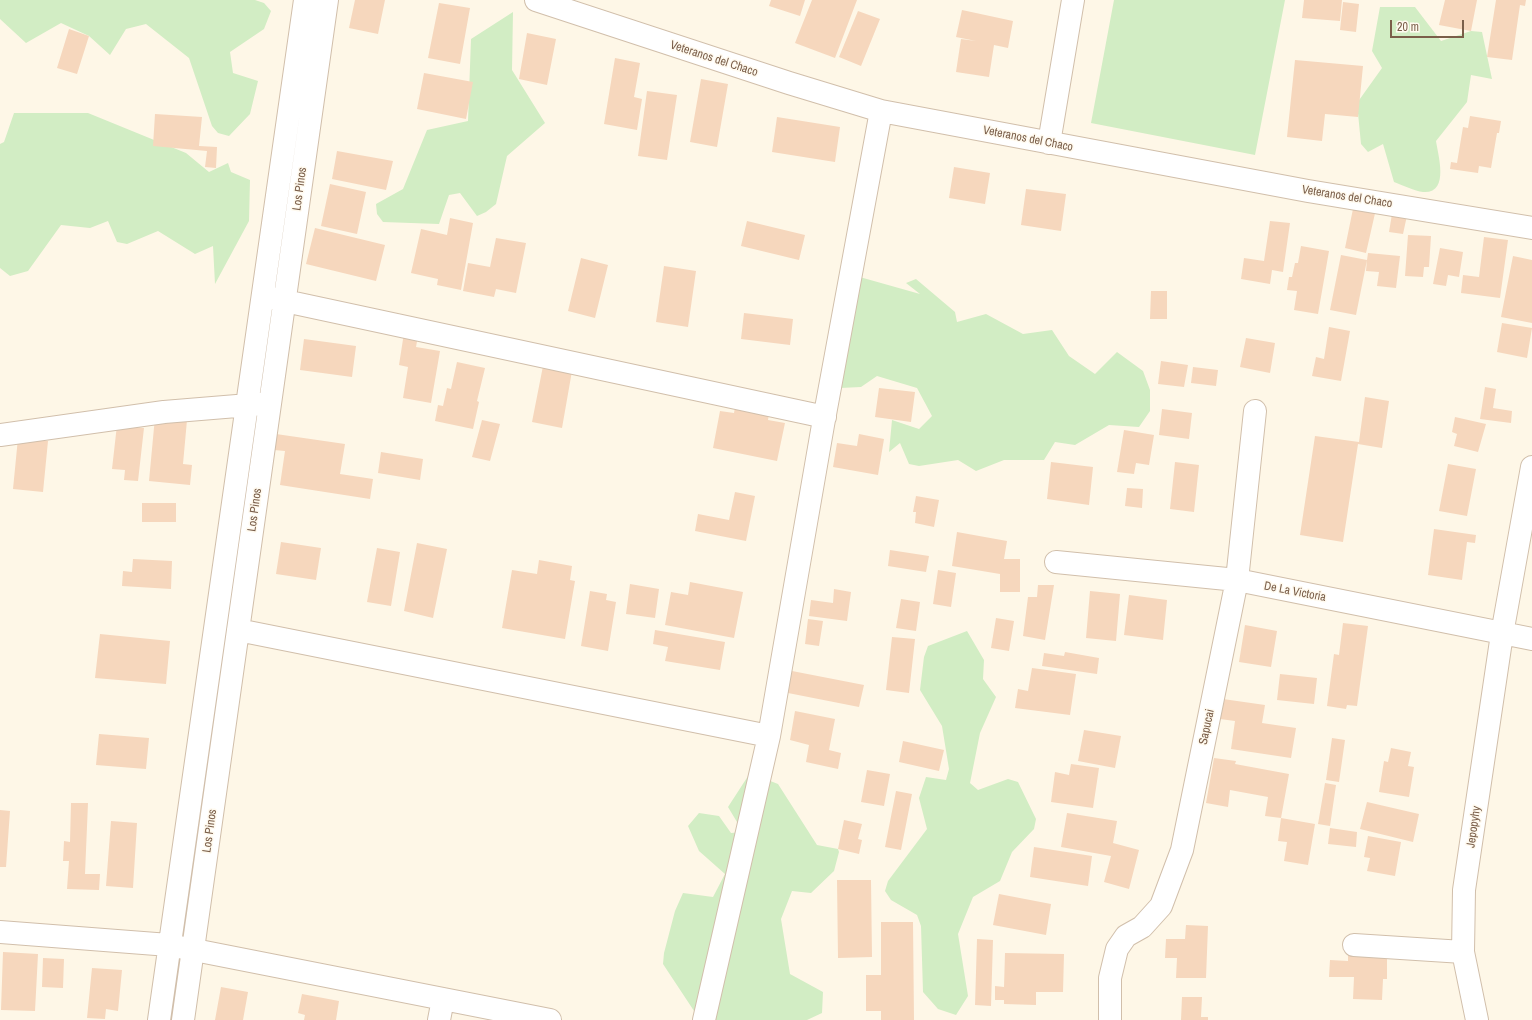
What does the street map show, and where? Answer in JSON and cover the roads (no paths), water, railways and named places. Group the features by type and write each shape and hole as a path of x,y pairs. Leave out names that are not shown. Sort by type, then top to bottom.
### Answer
{"street":[{"path":"158,1020 304,0"},
{"name":"Los Pinos","path":"183,1020 327,0"},
{"name":"Veteranos del Chaco","path":"536,0 789,84 881,111 1308,191 1532,228"},
{"path":"1049,143 1073,0"},
{"path":"704,1020 769,736 881,111"},
{"path":"262,296 825,417"},
{"path":"0,435 164,412 270,403"},
{"name":"Sapucai","path":"1110,1020 1110,978 1117,949 1126,936 1142,926 1161,906 1182,850 1237,580 1255,411"},
{"name":"Jepopyhy","path":"1477,1020 1463,952 1464,890 1502,634 1532,467"},
{"name":"De La Victoria","path":"1056,562 1237,580 1532,639"},
{"path":"238,630 769,736"},
{"path":"0,932 169,945 550,1020"},
{"path":"1354,945 1463,952"},
{"path":"439,1020 443,999"}]}
